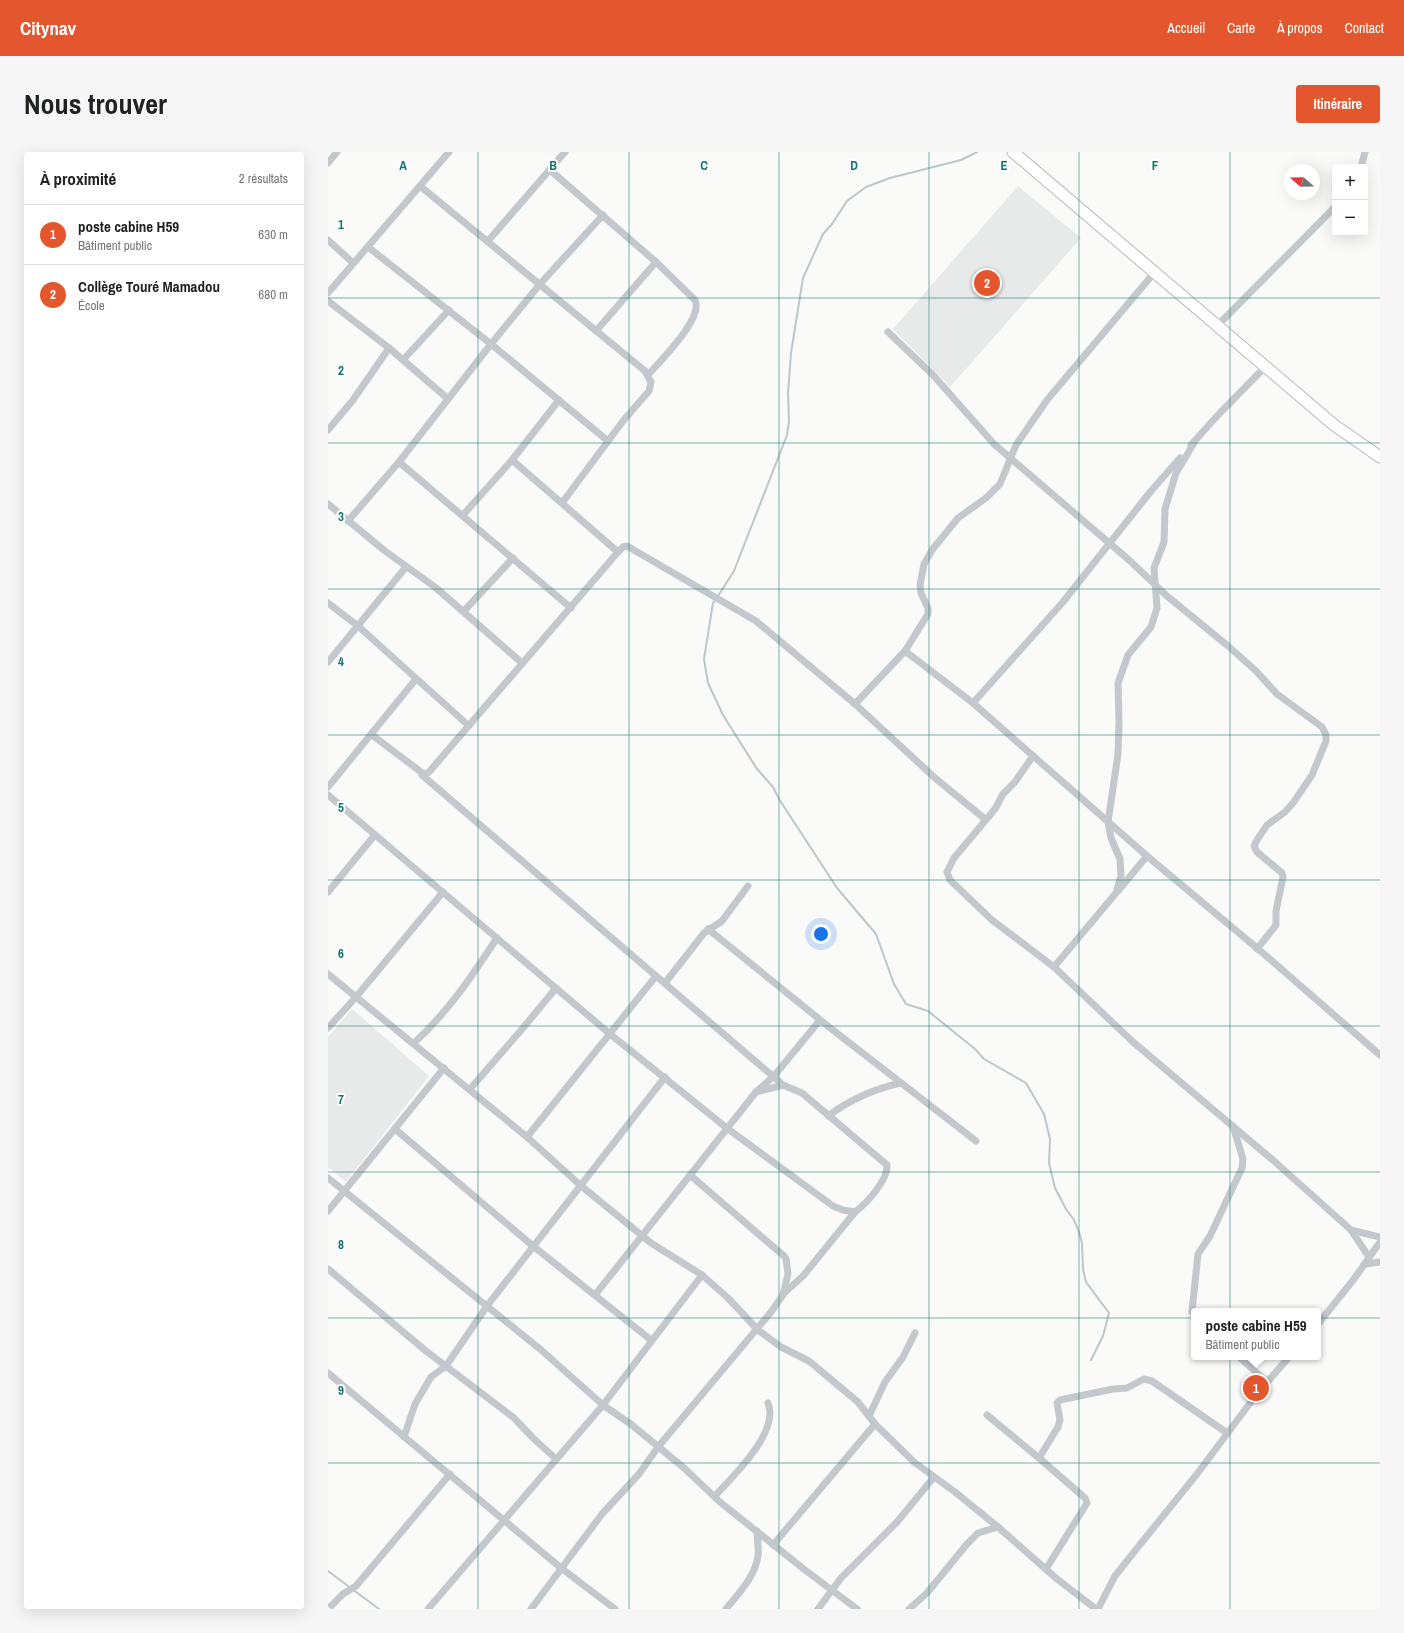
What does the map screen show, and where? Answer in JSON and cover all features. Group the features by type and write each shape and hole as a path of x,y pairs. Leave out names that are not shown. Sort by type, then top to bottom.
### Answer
{"highway":[{"path":"1013,152 1334,425 1380,457"}],"street":[{"path":"328,163 337,152"},
{"path":"328,293 449,152"},
{"path":"488,241 565,152"},
{"path":"1362,164 1365,152"},
{"path":"550,170 656,262 692,296 697,305 697,309 688,326 648,375"},
{"path":"420,186 648,375 651,382 649,391 608,441 562,503"},
{"path":"1217,326 1332,210"},
{"path":"348,521 399,462 447,398 540,284 603,215"},
{"path":"328,240 353,263"},
{"path":"368,247 449,310 608,441"},
{"path":"596,331 656,262"},
{"path":"855,704 905,651 928,614 928,608 921,593 920,585 924,564 932,550 958,518 986,498 1000,484 1016,445 1047,400 1154,273"},
{"path":"328,301 389,348 447,398"},
{"path":"403,360 449,310"},
{"path":"888,332 933,375 976,424 1010,457 1110,543 1155,585 1255,670 1277,694 1302,714 1318,723 1326,736 1323,750 1305,787 1285,812 1267,825 1255,844 1254,848 1257,852 1282,873 1284,877 1276,911 1276,926 1258,949"},
{"path":"328,430 353,400 389,348"},
{"path":"973,703 1063,602 1151,491 1218,415 1265,367"},
{"path":"464,515 512,460 560,400"},
{"path":"1116,893 1120,876 1120,859 1111,838 1108,822 1118,754 1119,722 1117,690 1119,678 1128,655 1151,627 1157,608 1154,568 1164,542 1166,504 1176,473 1194,443"},
{"path":"512,460 618,552"},
{"path":"399,462 464,515 571,608"},
{"path":"328,504 406,567 464,611 522,664"},
{"path":"422,775 433,769 618,552 625,546 633,548 756,621 855,704 935,778 985,819"},
{"path":"464,611 514,558"},
{"path":"328,662 406,567"},
{"path":"328,603 358,626 469,726"},
{"path":"905,651 973,703 1147,856 1258,949 1380,1055"},
{"path":"328,787 372,735 416,678"},
{"path":"372,735 421,772 422,775 774,1076 783,1086 802,1093 887,1164 887,1172 866,1202 855,1212 803,1276 783,1295 758,1330 658,1447 639,1474 602,1514 531,1609"},
{"path":"1033,756 1015,782 1003,794 995,809 985,819 950,865 947,876 992,920 1054,967 1133,1042 1233,1126 1351,1230 1369,1257"},
{"path":"328,795 374,836 498,938 610,1034 728,1129 833,1206 843,1210 855,1212"},
{"path":"328,892 374,836"},
{"path":"1054,967 1147,856"},
{"path":"665,983 708,928 717,925 722,921 748,886"},
{"path":"328,1028 356,997 443,892"},
{"path":"708,928 820,1020 976,1141"},
{"path":"414,1043 442,1016 455,1000 498,938"},
{"path":"328,974 528,1137 580,1185 643,1236 661,1250 702,1275 728,1298 758,1330 781,1347 809,1361 858,1402 875,1424 903,1453 998,1527 1046,1569 1097,1609 1115,1576 1197,1474 1226,1433 1286,1360"},
{"path":"528,1137 656,976"},
{"path":"470,1089 556,988"},
{"path":"595,1296 756,1092 774,1076 820,1020"},
{"path":"328,1211 444,1068"},
{"path":"404,1437 415,1404 431,1377 446,1366 487,1306 580,1185 607,1154 665,1077"},
{"path":"828,1116 850,1100 878,1088 901,1083"},
{"path":"756,1092 783,1086"},
{"path":"1192,1308 1198,1254 1210,1236 1242,1168 1243,1159 1233,1126"},
{"path":"395,1129 533,1246 651,1340"},
{"path":"690,1175 784,1256 786,1259 788,1274 783,1295"},
{"path":"328,1178 540,1349 603,1405 658,1447 774,1545 857,1609"},
{"path":"1351,1230 1380,1237"},
{"path":"1321,1320 1365,1264 1380,1242"},
{"path":"1365,1264 1380,1262"},
{"path":"328,1269 398,1328 514,1418 556,1460"},
{"path":"428,1609 603,1405 702,1275"},
{"path":"869,1416 886,1382 903,1357 915,1333"},
{"path":"1242,1360 1267,1382"},
{"path":"328,1373 561,1568 615,1609"},
{"path":"1039,1458 1058,1427 1060,1420 1057,1403 1060,1400 1113,1389 1127,1388 1144,1379 1152,1381 1226,1433"},
{"path":"715,1496 750,1456 764,1436 771,1414 768,1403"},
{"path":"987,1415 1085,1498 1087,1502 1046,1569"},
{"path":"774,1545 875,1424"},
{"path":"328,1609 343,1594 356,1586 450,1474"},
{"path":"818,1609 840,1578 897,1522 934,1477"},
{"path":"909,1609 928,1593 967,1544 978,1533 998,1527"},
{"path":"726,1609 744,1587 753,1572 758,1555 757,1531"}],"shaded area":[{"path":"1018,186 1081,238 950,387 893,329"},
{"path":"352,1009 429,1076 346,1182 328,1167 328,1037"}],"waterway":[{"path":"718,596 734,571 787,435 789,421 788,394 791,353 803,278 823,234 832,224 847,201 866,187 890,178 961,160 977,152"},
{"path":"715,600 713,603 704,659 708,683 723,715 757,769 773,787 779,799 837,888 876,934 894,984 906,1004 928,1011 975,1049 984,1059 1026,1083 1044,1114 1050,1139 1049,1163 1055,1188 1066,1209 1074,1220 1079,1232 1082,1243 1083,1269 1086,1282 1109,1313 1103,1336 1091,1360"},
{"path":"328,1571 379,1609"}],"place":[{"name":"Collège Touré Mamadou","path":"987,283"},
{"name":"poste cabine H59","path":"1256,1388"}]}
